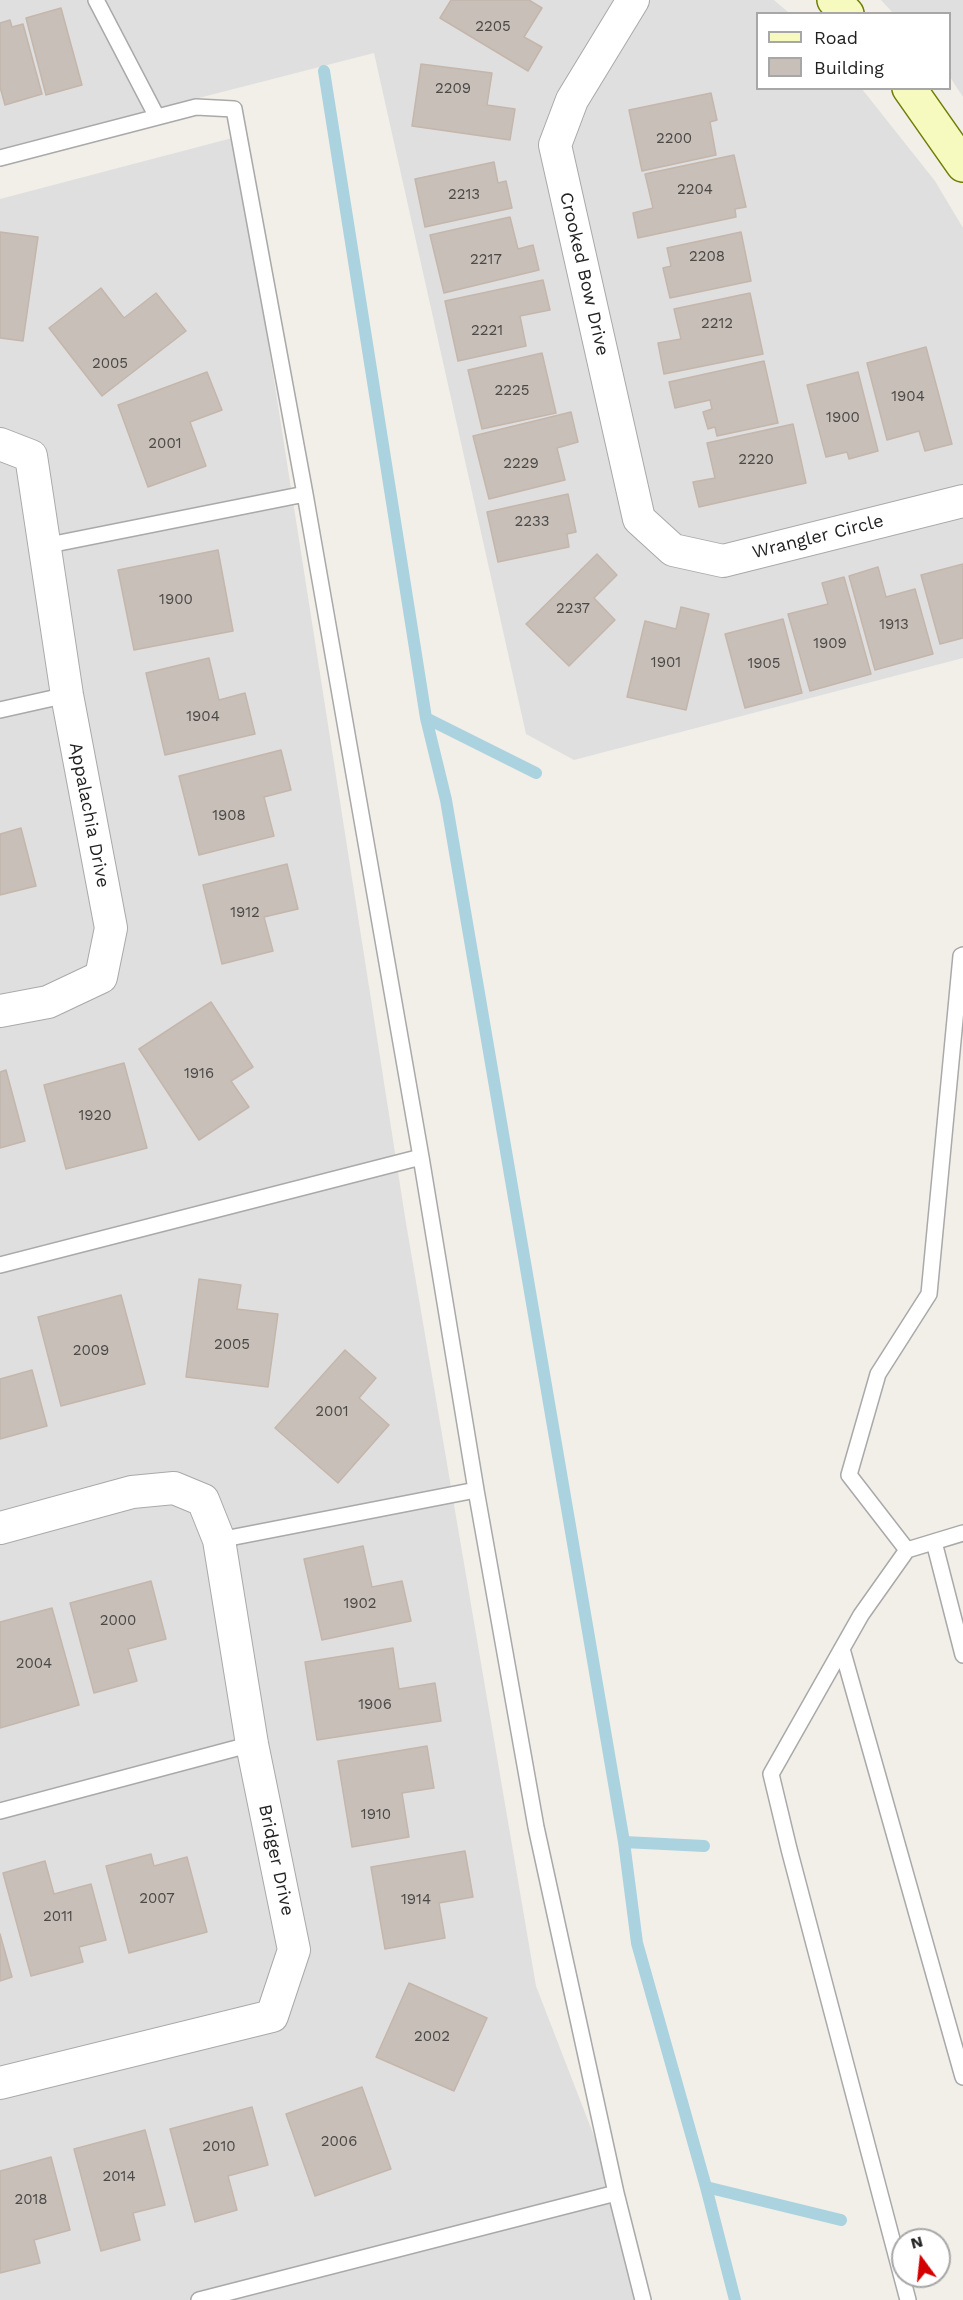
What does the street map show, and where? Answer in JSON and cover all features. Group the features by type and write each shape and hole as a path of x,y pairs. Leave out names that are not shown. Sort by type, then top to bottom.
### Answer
{"street":[{"name":"Crooked Bow Drive","path":"633,0 572,100 555,145 639,519 673,550"},
{"path":"834,0 845,12"},
{"path":"910,90 963,165"},
{"name":"Appalachia Drive","path":"0,444 31,456 67,695 111,928 101,977 48,1002 0,1011"},
{"name":"Wrangler Circle","path":"673,550 723,561 963,501"},
{"name":"Bridger Drive","path":"0,1528 132,1492 174,1488 203,1500 219,1540 252,1744 294,1950 272,2016 0,2083"}],"lane":[{"path":"96,0 157,117"},
{"path":"0,158 196,107 234,109 305,494 536,1827 616,2193 643,2300"},
{"path":"44,546 305,494"},
{"path":"0,710 67,695"},
{"path":"907,1550 849,1475 878,1374 929,1294 961,956 963,956"},
{"path":"0,1265 421,1157"},
{"path":"219,1540 476,1490"},
{"path":"908,2300 771,1774 861,1615 907,1550 963,1533"},
{"path":"934,1542 963,1655"},
{"path":"842,1649 963,2077"},
{"path":"0,1811 252,1744"},
{"path":"199,2300 616,2193"}],"shaded area":[{"path":"0,0 774,0 788,12 756,12 756,90 863,90 935,181 963,228 963,658 574,760 526,734 374,53 0,149"},
{"path":"881,0 963,0 963,97 951,79 951,12 892,12"},
{"path":"236,137 406,1223 536,1986 616,2193 642,2300 0,2300 0,199"}],"building":[{"path":"451,0 529,0 542,8 524,37 542,47 528,71 440,18"},
{"path":"61,8 82,85 46,95 26,18"},
{"path":"10,20 12,27 23,24 42,94 5,105 0,87 0,23"},
{"path":"421,64 492,73 487,105 515,109 510,140 412,126"},
{"path":"711,93 717,120 710,122 716,155 642,171 629,110"},
{"path":"734,155 746,207 735,209 736,217 638,238 633,213 653,208 645,174"},
{"path":"494,162 498,183 506,181 512,208 425,227 415,179"},
{"path":"510,217 518,249 533,245 539,270 444,293 430,235"},
{"path":"0,232 38,237 23,341 0,338"},
{"path":"741,232 751,281 670,298 663,268 671,266 667,248"},
{"path":"543,280 550,310 520,316 526,346 458,361 445,301"},
{"path":"101,288 124,318 156,293 186,331 102,396 49,328"},
{"path":"750,293 763,354 664,374 658,343 681,339 674,309"},
{"path":"926,347 952,444 925,451 919,431 887,440 867,363"},
{"path":"542,353 556,413 482,429 468,370"},
{"path":"764,361 778,423 717,436 715,427 708,429 703,412 712,409 710,400 675,408 669,382"},
{"path":"207,372 222,410 190,422 206,466 148,487 118,405"},
{"path":"858,372 878,451 849,459 847,452 826,457 807,385"},
{"path":"571,412 578,442 557,448 565,480 489,499 473,436"},
{"path":"793,424 806,483 699,507 693,482 715,478 707,443"},
{"path":"568,494 576,532 567,534 569,547 498,562 487,512"},
{"path":"218,550 233,631 134,650 118,570"},
{"path":"597,554 617,575 594,598 615,620 569,666 526,624"},
{"path":"963,564 963,638 940,644 921,575"},
{"path":"878,567 886,597 915,589 933,654 875,670 849,576"},
{"path":"844,577 871,674 810,691 788,614 828,604 822,583"},
{"path":"681,607 709,614 686,710 627,697 645,621 676,629"},
{"path":"783,619 802,693 745,708 725,634"},
{"path":"209,658 219,700 245,693 255,734 165,755 146,673"},
{"path":"281,750 291,790 264,797 274,836 199,855 179,776"},
{"path":"21,828 36,886 0,895 0,834"},
{"path":"287,864 298,909 264,917 273,951 222,964 203,885"},
{"path":"211,1002 253,1067 231,1081 249,1107 199,1140 139,1049"},
{"path":"124,1063 147,1148 66,1169 44,1085"},
{"path":"6,1070 25,1141 0,1148 0,1072"},
{"path":"199,1279 241,1285 237,1309 278,1314 268,1387 186,1377"},
{"path":"121,1295 145,1384 61,1406 38,1317"},
{"path":"345,1350 376,1378 359,1398 389,1425 338,1483 275,1428"},
{"path":"32,1370 47,1426 0,1439 0,1379"},
{"path":"363,1546 372,1587 402,1581 411,1621 322,1640 304,1559"},
{"path":"151,1581 166,1639 128,1649 137,1681 94,1693 70,1603"},
{"path":"52,1608 79,1705 0,1728 0,1622"},
{"path":"393,1648 399,1689 435,1683 441,1721 317,1740 305,1662"},
{"path":"427,1746 434,1788 402,1793 409,1837 352,1847 338,1761"},
{"path":"465,1851 473,1897 439,1903 445,1938 385,1949 371,1867"},
{"path":"151,1854 154,1866 187,1857 207,1932 129,1953 106,1866"},
{"path":"45,1861 54,1894 91,1884 106,1940 79,1947 83,1962 31,1976 3,1873"},
{"path":"0,1934 12,1977 0,1981"},
{"path":"409,1983 487,2018 454,2091 376,2057"},
{"path":"362,2087 391,2169 315,2196 286,2114"},
{"path":"252,2107 268,2165 228,2176 237,2210 195,2222 170,2129"},
{"path":"145,2130 165,2205 133,2213 140,2240 101,2251 74,2149"},
{"path":"51,2157 70,2230 34,2240 40,2263 0,2273 0,2171"}],"waterway":[{"path":"324,71 426,718 446,800 624,1842 637,1943 706,2187 735,2300"},
{"path":"426,718 536,773"},
{"path":"624,1842 704,1846"},
{"path":"706,2187 841,2220"}]}
